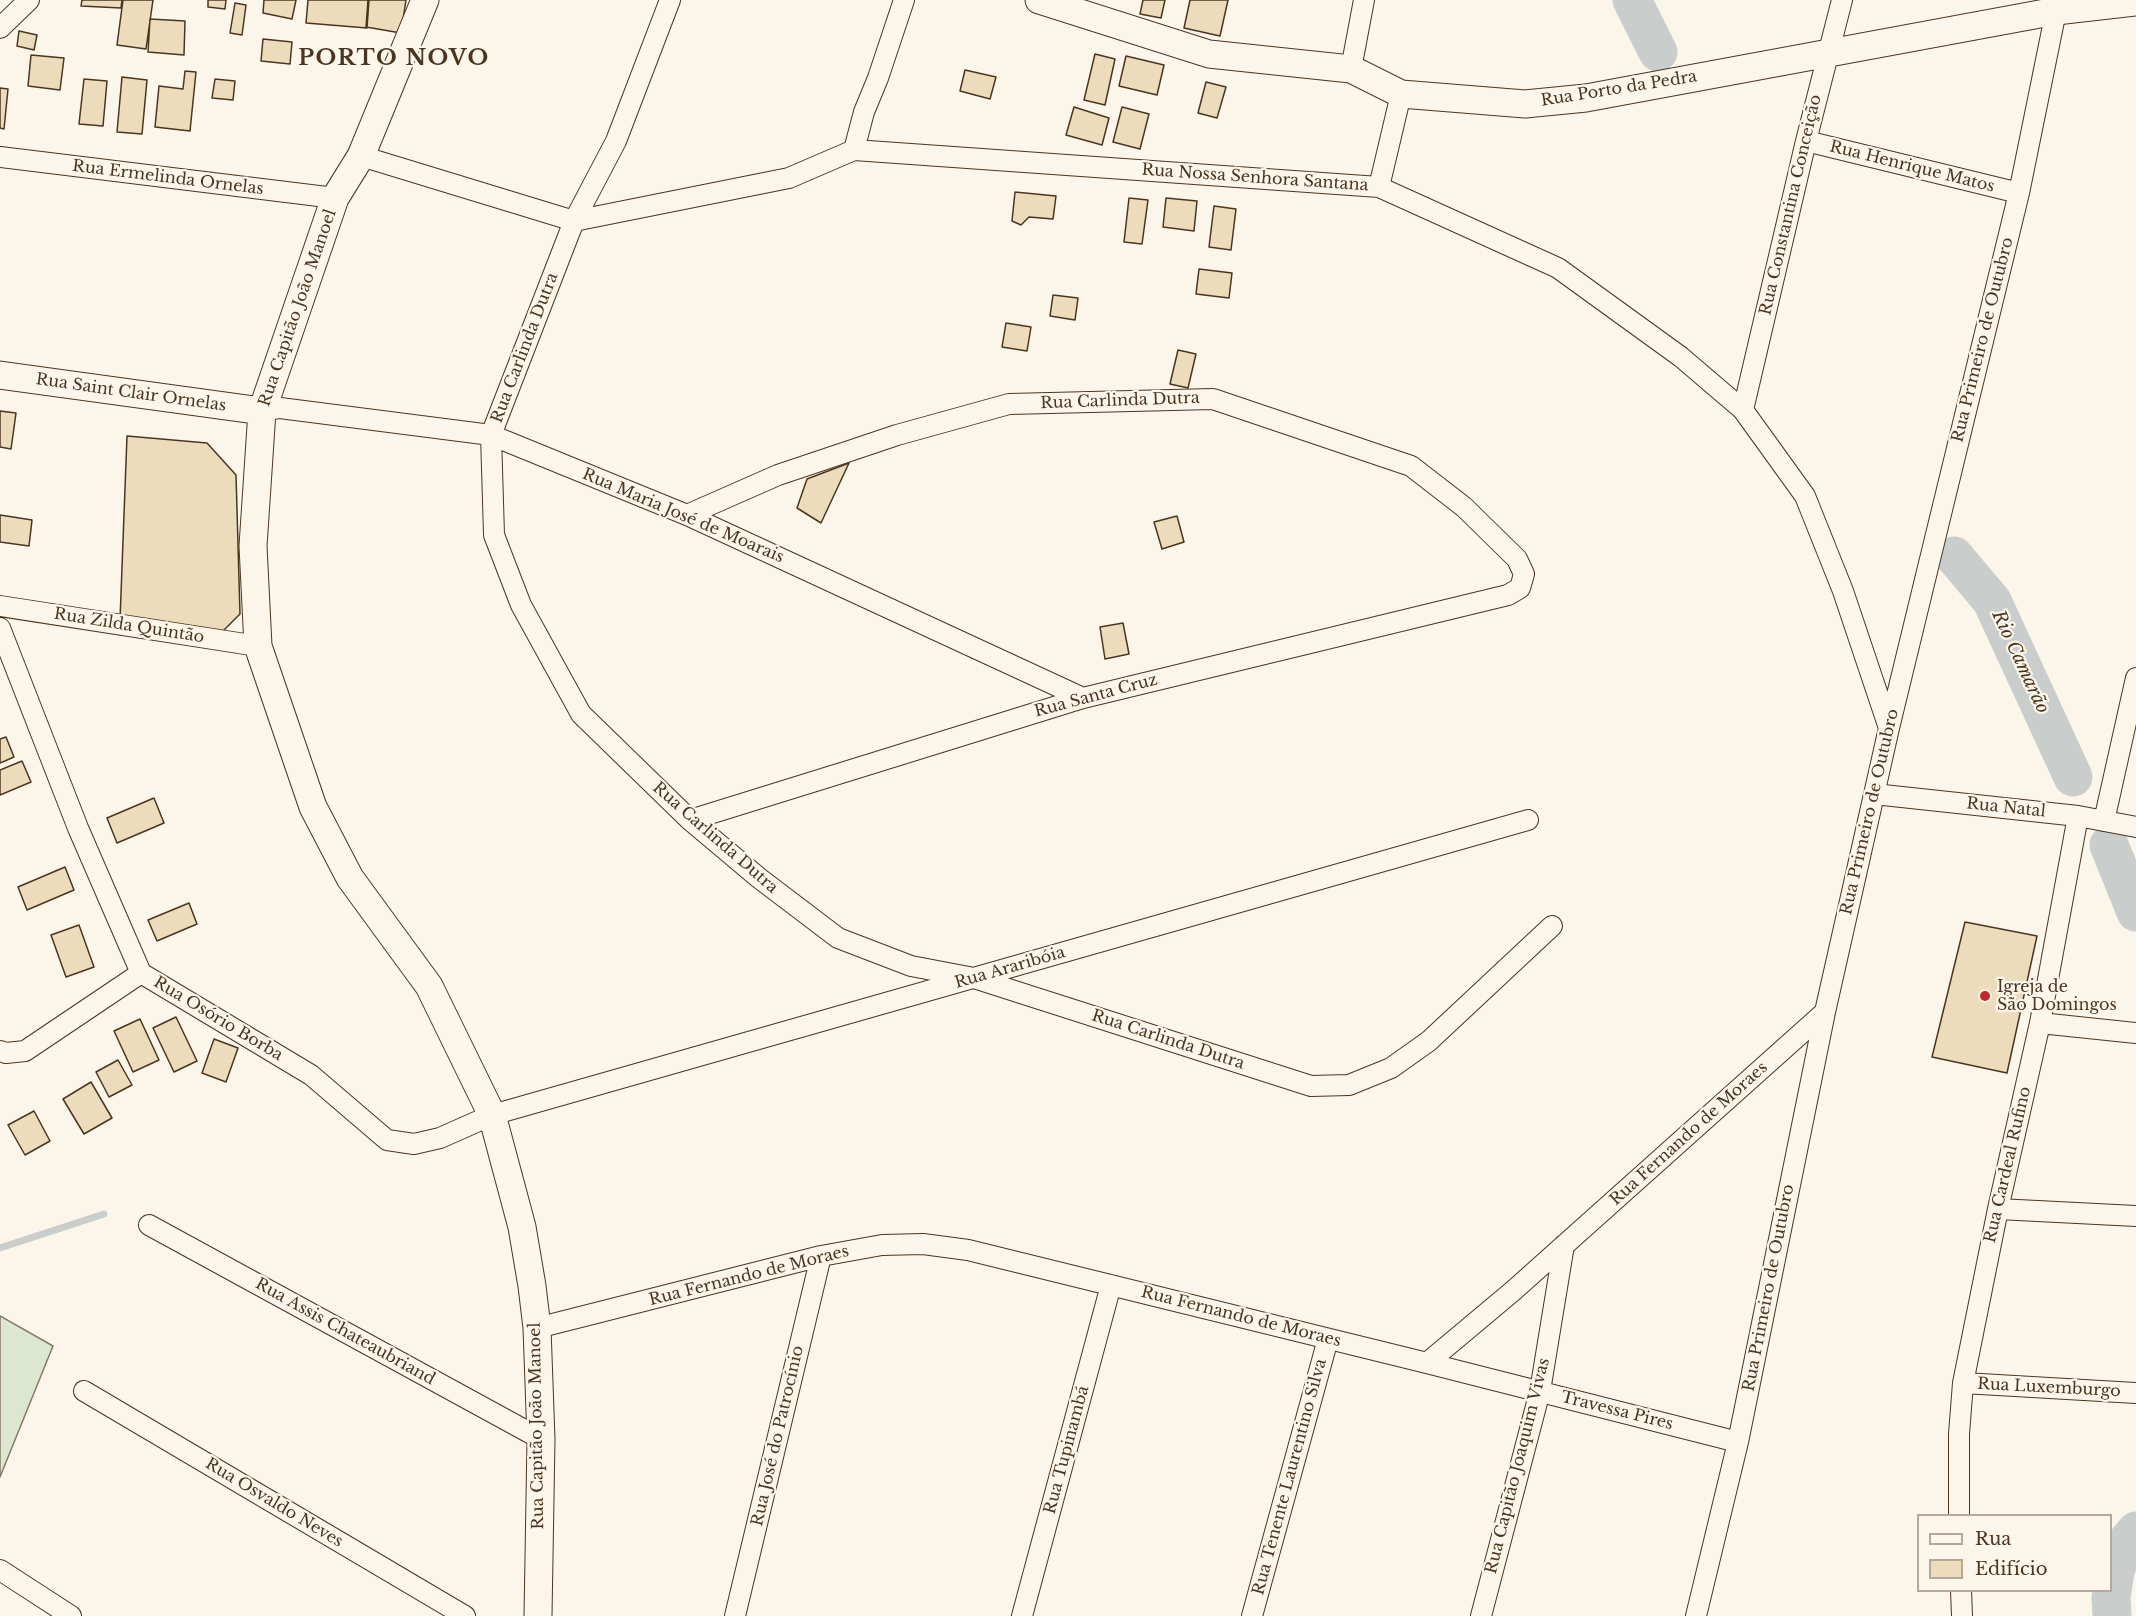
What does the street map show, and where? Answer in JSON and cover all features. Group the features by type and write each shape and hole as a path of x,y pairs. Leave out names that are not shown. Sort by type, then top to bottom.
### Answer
{"main road":[{"name":"Rua Capitão João Manoel","path":"425,0 361,156 335,198 262,411 253,546 258,646 313,807 350,878 429,986 492,1115 522,1227 537,1328 541,1439 538,1616"},
{"name":"Rua Porto da Pedra","path":"1039,0 1209,54 1351,69 1401,94 1525,104 1586,98 2056,11 2136,2"},
{"name":"Rua Saint Clair Ornelas","path":"0,375 262,411"}],"street":[{"path":"0,28 29,0"},
{"name":"Rua Carlinda Dutra","path":"670,0 616,141 574,221 491,435 494,535 521,605 581,714 690,820 759,878 838,938 911,966 974,978 1311,1086 1349,1085 1391,1068 1429,1041 1552,926"},
{"path":"854,150 864,111 878,78 904,0"},
{"path":"1351,69 1364,0"},
{"name":"Rua Constantina Conceição","path":"1743,410 1806,141 1842,0"},
{"name":"Rua Primeiro de Outubro","path":"1696,1616 1738,1442 1825,1012 1889,728 2019,193 2056,11"},
{"path":"1379,187 1401,94"},
{"name":"Rua Henrique Matos","path":"1806,141 2019,193"},
{"name":"Rua Nossa Senhora Santana","path":"574,221 789,178 854,150 1379,187 1558,268 1681,357 1743,410 1805,496 1843,591 1889,728"},
{"path":"361,156 574,221"},
{"name":"Rua Ermelinda Ornelas","path":"0,157 335,198"},
{"name":"Rua Carlinda Dutra","path":"687,515 778,475 897,435 1010,404 1213,399 1411,466 1464,507 1517,559 1524,574 1520,588 1508,596"},
{"name":"Rua Maria José de Moarais","path":"262,411 280,408 491,435 687,515 1083,698"},
{"name":"Rua Santa Cruz","path":"690,820 1083,698 1508,596"},
{"name":"Rua Zilda Quintão","path":"0,606 258,646"},
{"name":"Rua Osório Borba","path":"0,628 78,828 141,973 310,1075 387,1140 414,1144 440,1138 492,1115"},
{"path":"2104,821 2136,678"},
{"name":"Rua Natal","path":"1874,794 2078,816 2136,827"},
{"name":"Rua Cardeal Rufino","path":"1959,1514 1962,1383 2040,1023 2078,816"},
{"name":"Rua Araribóia","path":"492,1115 1528,820"},
{"path":"0,1051 6,1053 25,1051 141,973"},
{"name":"Rua Fernando de Moraes","path":"537,1328 820,1256 882,1245 923,1244 969,1250 1427,1363 1564,1245 1825,1012"},
{"path":"2040,1023 2136,1033"},
{"path":"1998,1209 2136,1216"},
{"name":"Rua Assis Chateaubriand","path":"149,1225 541,1439"},
{"name":"Rua Capitão Joaquim Vivas","path":"1481,1616 1540,1391 1564,1245"},
{"name":"Rua José do Patrocínio","path":"735,1616 820,1256"},
{"name":"Rua Tupinambá","path":"1022,1616 1111,1285"},
{"name":"Rua Tenente Laurentino Silva","path":"1252,1616 1328,1339"},
{"name":"Travessa Pires","path":"1427,1363 1738,1442"},
{"name":"Rua Luxemburgo","path":"1962,1383 2136,1393"},
{"name":"Rua Osvaldo Neves","path":"84,1391 465,1616"},
{"path":"0,1570 71,1616"},
{"path":"1961,1592 1962,1616"}],"green space":[{"path":"0,1316 53,1346 0,1477"}],"building":[{"path":"82,0 122,0 121,8 81,6"},
{"path":"123,0 153,0 146,49 117,45"},
{"path":"208,0 226,0 225,9 208,7"},
{"path":"264,0 296,0 292,19 263,13"},
{"path":"308,0 369,0 367,28 306,23"},
{"path":"368,0 406,0 401,33 366,27"},
{"path":"1143,0 1165,0 1161,18 1140,14"},
{"path":"1190,0 1228,0 1220,36 1184,28"},
{"path":"235,3 246,5 242,35 230,33"},
{"path":"150,19 185,21 184,55 148,52"},
{"path":"19,31 37,35 34,50 17,46"},
{"path":"263,39 292,42 290,64 261,61"},
{"path":"1095,54 1115,59 1105,105 1084,100"},
{"path":"31,55 64,58 60,90 28,86"},
{"path":"1126,56 1164,65 1157,95 1119,86"},
{"path":"965,70 996,77 990,99 960,91"},
{"path":"185,71 196,72 190,131 155,127 159,86 183,89"},
{"path":"122,77 147,80 142,134 117,132"},
{"path":"84,79 107,81 103,126 79,124"},
{"path":"215,79 235,81 233,100 212,98"},
{"path":"1206,82 1226,87 1217,118 1198,113"},
{"path":"0,88 8,89 4,129 0,128"},
{"path":"1074,107 1109,118 1102,145 1066,135"},
{"path":"1122,107 1149,114 1140,149 1113,142"},
{"path":"1015,192 1056,196 1053,219 1029,217 1021,225 1012,221"},
{"path":"1129,198 1148,200 1142,244 1124,242"},
{"path":"1166,198 1197,201 1194,231 1163,227"},
{"path":"1214,206 1236,209 1231,250 1209,247"},
{"path":"1199,269 1232,273 1229,298 1196,294"},
{"path":"1053,295 1078,298 1075,320 1050,316"},
{"path":"1006,323 1031,327 1027,351 1002,347"},
{"path":"1178,350 1196,354 1188,388 1170,384"},
{"path":"0,411 16,413 11,449 0,447"},
{"path":"127,436 207,443 236,475 240,614 219,635 120,620"},
{"path":"849,463 821,523 797,508 807,479"},
{"path":"0,515 32,520 29,546 0,542"},
{"path":"1177,516 1184,542 1162,549 1154,522"},
{"path":"1123,623 1129,654 1105,659 1100,627"},
{"path":"6,737 14,757 0,763 0,739"},
{"path":"22,761 31,782 0,795 0,770"},
{"path":"154,798 164,823 117,843 107,818"},
{"path":"65,867 74,890 27,910 18,887"},
{"path":"189,903 197,924 157,941 148,920"},
{"name":"Igreja de São Domingos","path":"1965,922 2037,936 2007,1073 1932,1057"},
{"path":"79,925 94,967 66,977 51,935"},
{"path":"176,1017 197,1061 174,1072 153,1028"},
{"path":"140,1019 159,1060 133,1072 114,1031"},
{"path":"214,1039 238,1048 226,1082 202,1073"},
{"path":"118,1060 132,1085 109,1097 96,1072"},
{"path":"91,1082 112,1118 84,1134 63,1099"},
{"path":"34,1111 50,1141 25,1155 8,1125"}],"waterway":[{"name":"Rio Camarão","path":"1632,0 1658,52"},
{"name":"Rio Camarão","path":"1954,556 1992,601 2073,777"},
{"name":"Rio Camarão","path":"2109,845 2136,912"},
{"path":"0,1248 104,1214"},
{"name":"Rio Camarão","path":"2112,1591 2115,1571 2125,1544 2136,1531"},
{"name":"Rio Camarão","path":"2112,1592 2112,1616"}],"place":[{"name":"Igreja de São Domingos","path":"1985,996"}],"district":[{"name":"PORTO NOVO","path":"394,59"}]}
